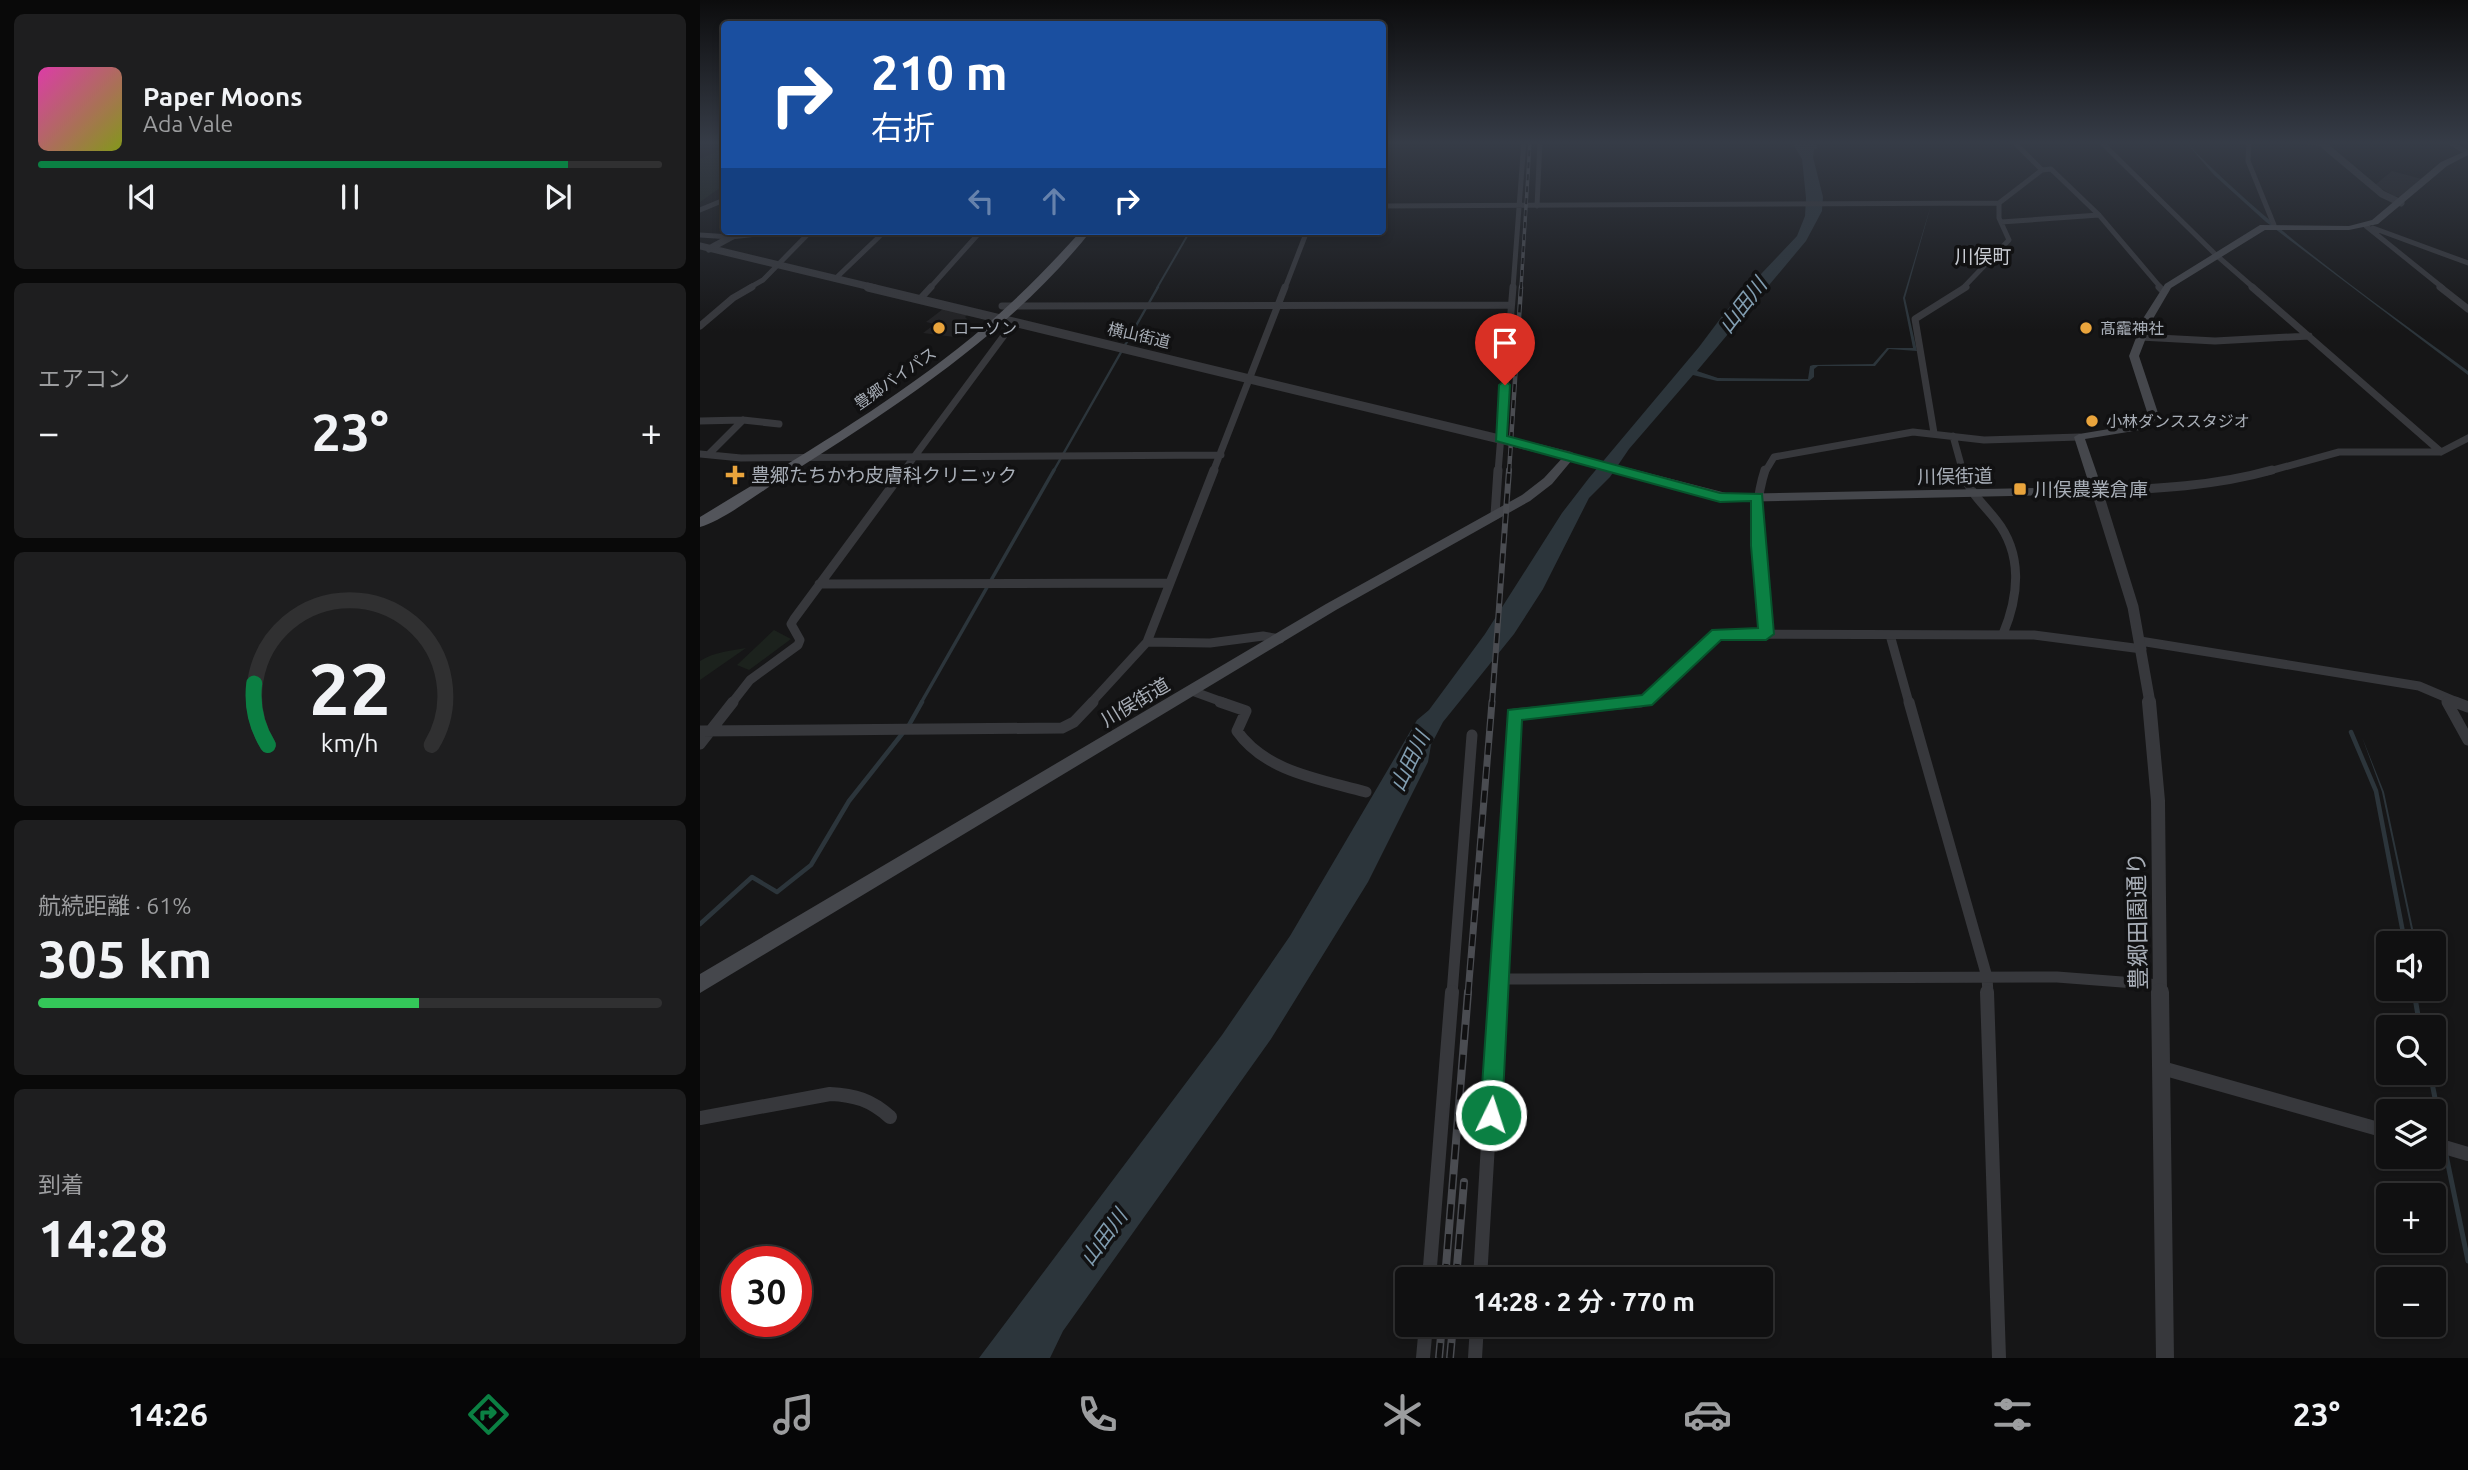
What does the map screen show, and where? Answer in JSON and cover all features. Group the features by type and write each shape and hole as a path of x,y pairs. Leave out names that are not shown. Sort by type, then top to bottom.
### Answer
{"main road":[{"path":"2367,226 2399,204"},
{"name":"川俣街道","path":"2080,437 2129,430 2150,422 2154,416 2134,356 2140,337 2163,291 2253,231 2274,225 2349,228 2367,226"},
{"name":"豊郷バイパス","path":"700,514 792,458 936,361 1000,312 1074,235"},
{"name":"豊郷バイパス","path":"700,523 806,457 923,378 1000,312 1082,235"},
{"path":"2080,437 2097,491"},
{"name":"川俣街道","path":"700,984 1280,639 1537,490 1570,456 1720,497 1972,496 2097,491"}],"street":[{"path":"1386,206 1702,204"},
{"path":"1934,433 1915,319 1968,285 2009,240 2001,222 1999,204"},
{"path":"2088,204 2163,291"},
{"path":"2165,204 2216,254 2441,452"},
{"path":"2265,204 2274,225"},
{"path":"1495,515 1518,206"},
{"path":"2001,222 2099,215"},
{"path":"2367,226 2468,263"},
{"path":"2367,226 2468,309"},
{"path":"700,235 749,235"},
{"path":"700,254 735,235"},
{"path":"700,326 733,298 763,280 807,235"},
{"path":"835,279 881,235"},
{"path":"920,299 977,235"},
{"path":"705,731 1062,727 1074,722 1147,642 1305,235"},
{"name":"横山街道","path":"700,246 920,299 1000,312 1014,322 1570,456"},
{"path":"1000,312 1276,306 1510,305"},
{"path":"700,744 705,731 750,680 798,645 800,640 791,624 1014,322"},
{"path":"2140,337 2215,341 2309,336"},
{"path":"710,453 743,420"},
{"path":"700,421 743,420 779,424"},
{"name":"川俣街道","path":"1757,497 1768,463 1774,457 1891,434 1934,433 2007,440 2080,437"},
{"path":"1953,436 1972,496 1995,518 2007,536 2017,561 2013,613 2003,635"},
{"path":"2097,491 2168,488 2248,478 2339,452 2441,452 2468,438"},
{"path":"700,454 741,458 1221,455"},
{"name":"豊郷田園通り","path":"2097,491 2112,534 2141,645 2152,717 2158,801 2165,1358"},
{"path":"1757,497 1758,546 1766,634"},
{"path":"819,584 1170,583"},
{"path":"1481,1267 1514,714 1646,701 1717,634 2034,635 2141,645 2418,687 2468,707"},
{"path":"1890,635 1987,977 1999,1358"},
{"path":"1147,642 1210,643 1264,636 1280,639"},
{"path":"1192,691 1246,711 1237,731 1243,743 1269,763 1366,792"},
{"path":"2445,697 2468,740"},
{"path":"1430,1267 1472,735"},
{"path":"1499,979 2057,977 2161,985"},
{"path":"2162,1068 2376,1128"},
{"path":"700,1118 793,1098 849,1094 870,1100 890,1117"},
{"path":"2446,1148 2468,1154"},
{"path":"1423,1358 1425,1337"},
{"path":"1475,1358 1476,1337"}],"shaded area":[{"path":"943,309 968,314 965,317 969,321 954,337 923,333 935,324 926,322"},
{"path":"774,630 791,639 749,670 737,665"},
{"path":"746,648 700,680 700,661 716,654"}],"water":[{"name":"山田川","path":"1806,204 1822,204 1822,211 1806,241 1697,371 1718,378 1808,379 1810,366 1813,365 1873,364 1887,348 1913,348 1903,298 1931,205 1905,298 1917,351 1889,349 1875,366 1818,366 1814,369 1814,377 1809,381 1717,381 1693,375 1629,449 1610,477 1589,498 1543,589 1514,634 1443,722 1431,745 1428,762 1368,882 1271,1039 1063,1331 1050,1358 979,1358 1222,1035 1290,936 1417,720 1429,710 1485,634 1562,513 1726,311 1797,236 1805,216"},
{"path":"2246,204 2250,204 2357,290 2468,371 2468,375 2266,222"},
{"path":"2362,737 2384,792 2413,931 2411,931 2382,792"}],"waterway":[{"path":"1157,288 1188,235"},
{"path":"1053,472 1158,287"},
{"path":"921,703 1054,470"},
{"path":"909,725 922,702"},
{"path":"2351,732 2376,791 2403,931"},
{"path":"700,924 752,877 777,892 811,865 849,801 902,734"},
{"path":"2416,1001 2418,1015"},
{"path":"2432,1085 2435,1099"},
{"path":"2446,1155 2468,1261"}],"railway":[{"path":"1521,288 1526,204"},
{"path":"1509,472 1521,287"},
{"path":"1492,703 1509,470"},
{"path":"1468,994 1492,702"},
{"path":"1446,1267 1468,992"},
{"path":"1457,1267 1464,1182"},
{"path":"1439,1358 1441,1337"},
{"path":"1450,1358 1452,1337"}],"place":[{"name":"ローソン","path":"939,328"},
{"name":"髙靇神社","path":"2086,328"},
{"name":"小林ダンススタジオ","path":"2092,421"},
{"name":"豊郷たちかわ皮膚科クリニック","path":"735,475"},
{"name":"川俣農業倉庫","path":"2020,489"}],"district":[{"name":"川俣町","path":"1983,256"}],"route":[{"path":"1491,1115 1514,714 1646,701 1717,634 1766,634 1758,546 1757,497 1730,498 1709,495 1637,473 1501,438 1505,385"}]}
